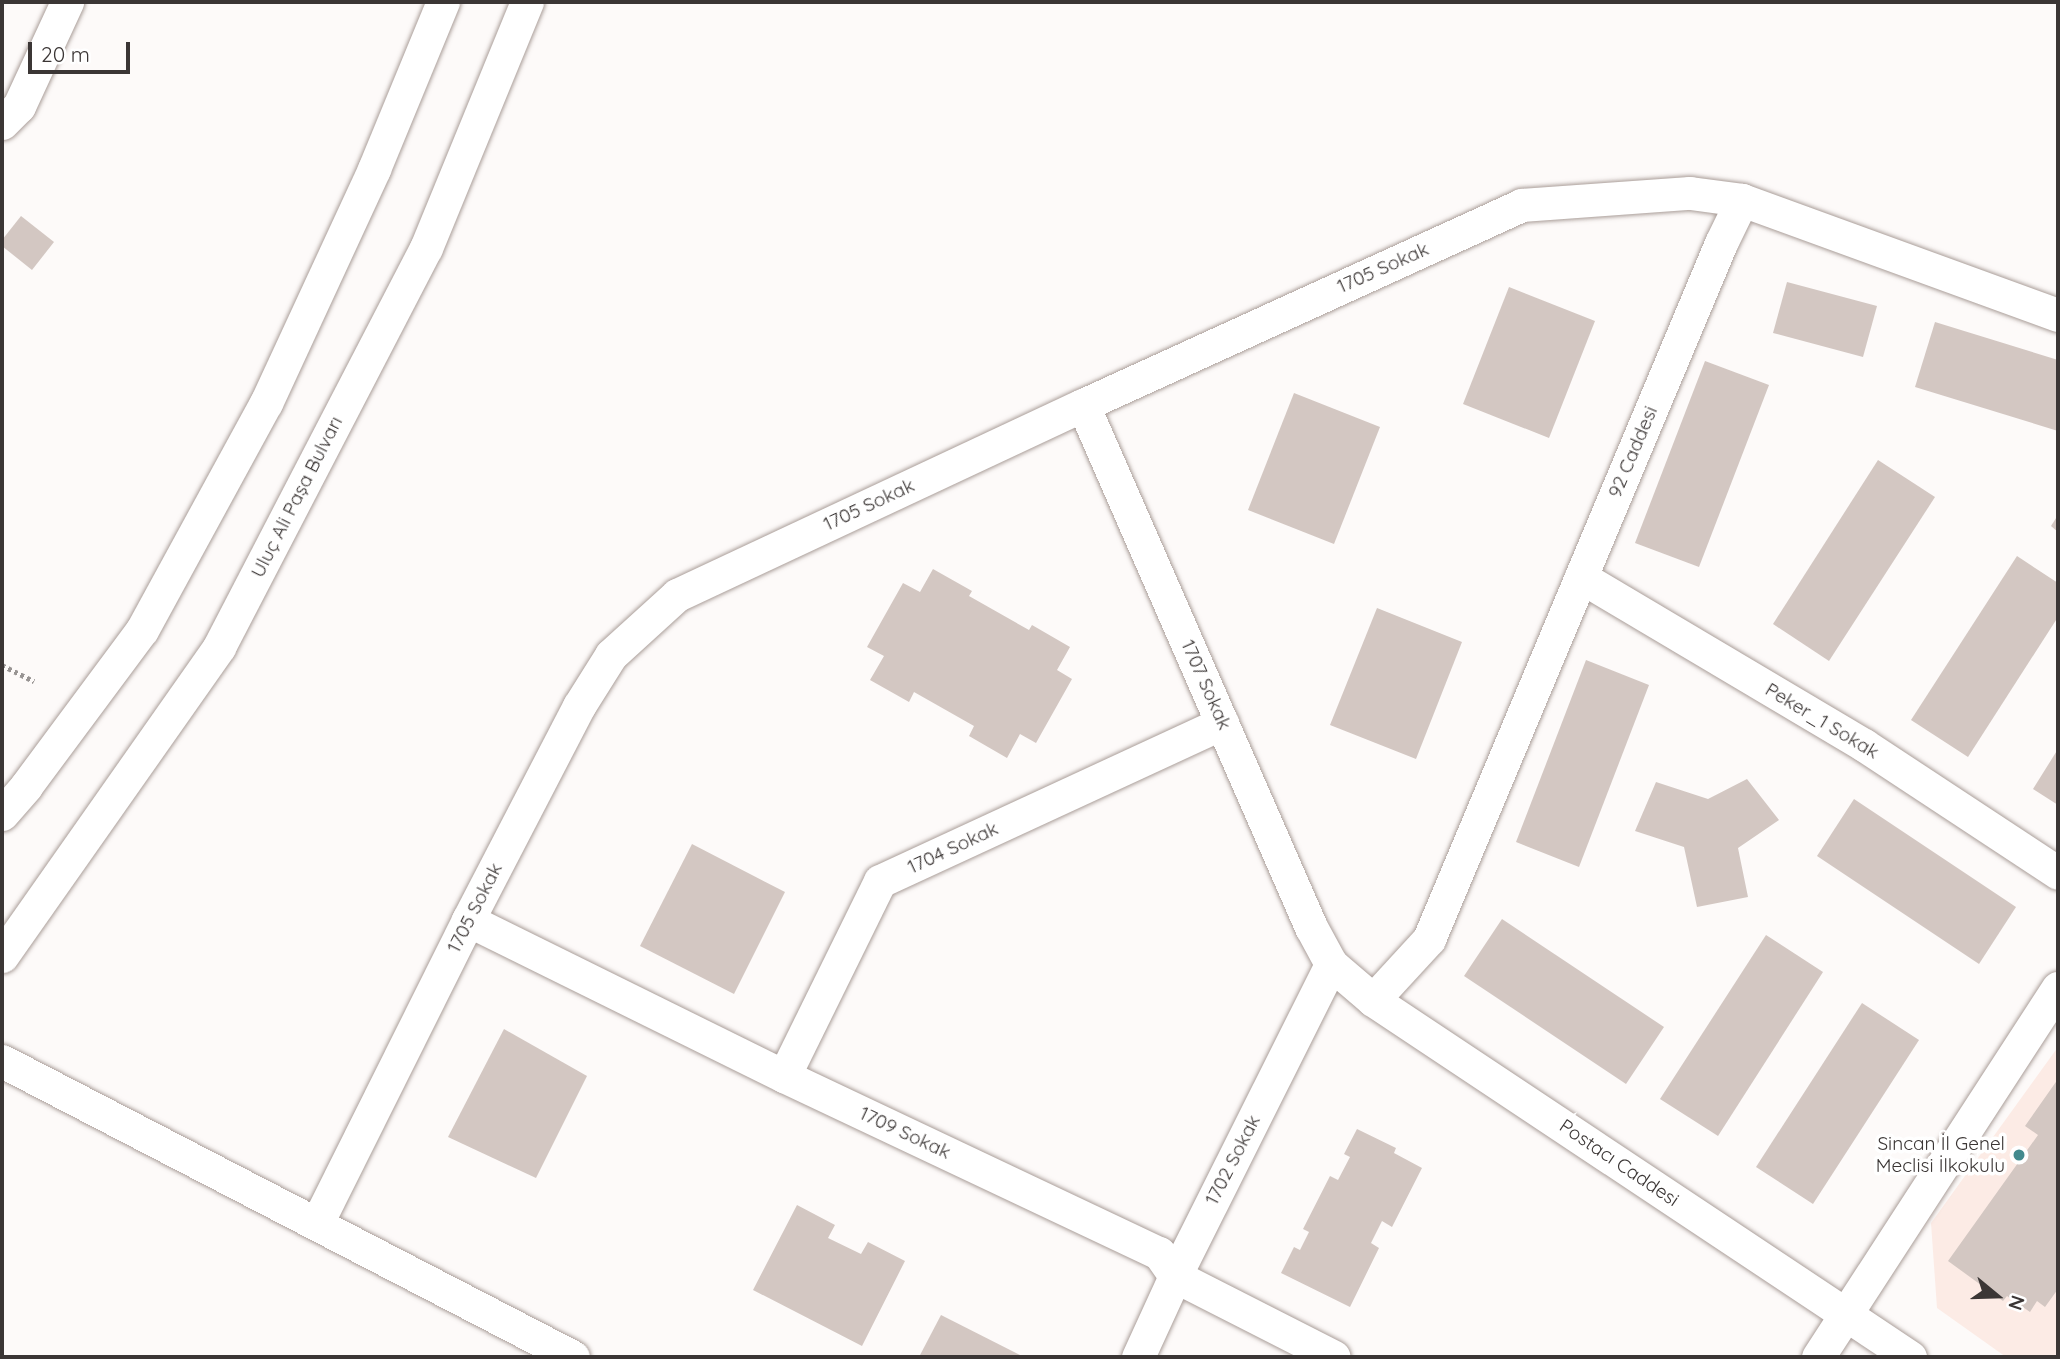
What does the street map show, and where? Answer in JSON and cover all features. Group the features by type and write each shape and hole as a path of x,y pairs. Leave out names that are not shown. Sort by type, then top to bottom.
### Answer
{"street":[{"path":"2,123 19,106 67,2"},
{"path":"2,814 26,786 142,630 266,403 374,169 443,2"},
{"name":"Uluç Ali Paşa Bulvarı","path":"2,956 219,646 426,248 527,2"},
{"name":"1705 Sokak","path":"317,1223 468,920 579,706 611,655 677,594 1521,205 1690,194 1742,201"},
{"path":"1742,201 2058,315"},
{"name":"92 Caddesi","path":"1373,1000 1429,939 1721,243 1742,201"},
{"name":"1707 Sokak","path":"1083,405 1311,927 1331,964"},
{"name":"Peker_1 Sokak","path":"1581,577 1864,745 2058,873"},
{"name":"1704 Sokak","path":"784,1076 880,881 1222,723"},
{"name":"1709 Sokak","path":"468,920 784,1076 1158,1253 1175,1276 1334,1357"},
{"name":"Postacı Caddesi","path":"1331,964 1373,1000 1910,1357"},
{"name":"1702 Sokak","path":"1138,1357 1175,1276 1331,964"},
{"path":"1818,1357 2058,988"},
{"path":"2,1061 573,1357"}],"path":[{"path":"2,665 34,681"}],"shaded area":[{"name":"Sincan İl Genel Meclisi İlkokulu","path":"2058,1047 2058,1357 2006,1357 1937,1308 1931,1223"}],"building":[{"path":"21,216 54,242 32,270 2,246 2,240"},
{"path":"1787,282 1877,306 1863,357 1773,333"},
{"path":"1509,287 1595,321 1549,438 1463,404"},
{"path":"1935,322 2058,360 2058,431 1915,387"},
{"path":"1705,361 1769,385 1699,567 1635,543"},
{"path":"1294,393 1380,427 1334,544 1248,510"},
{"path":"1878,460 1935,497 1829,661 1773,624"},
{"path":"2058,515 2058,532 2051,526"},
{"path":"2017,556 2058,583 2058,617 1968,757 1911,720"},
{"path":"933,569 972,591 969,596 1029,630 1032,625 1070,647 1057,670 1072,679 1036,743 1020,734 1007,758 969,736 974,726 914,692 909,702 870,680 884,656 867,647 903,583 920,592"},
{"path":"1377,608 1462,642 1416,759 1330,725"},
{"path":"1586,660 1649,685 1579,867 1516,842"},
{"path":"2058,749 2058,805 2033,789"},
{"path":"1747,779 1779,820 1738,848 1748,897 1697,907 1684,847 1635,831 1656,782 1708,799"},
{"path":"1854,799 2016,907 1979,964 1817,856"},
{"path":"692,844 785,892 734,994 640,946"},
{"path":"1502,919 1664,1027 1626,1084 1464,976"},
{"path":"1766,935 1823,972 1718,1136 1660,1099"},
{"path":"1862,1003 1919,1040 1813,1204 1756,1167"},
{"path":"504,1029 587,1076 536,1178 448,1137"},
{"path":"2058,1079 2058,1289 2045,1307 2037,1301 2030,1312 2007,1296 2003,1301 1948,1261 2038,1135 2025,1126"},
{"path":"1357,1129 1396,1148 1394,1153 1422,1168 1392,1227 1382,1221 1371,1243 1379,1248 1350,1307 1281,1273 1294,1247 1300,1250 1309,1232 1303,1229 1330,1176 1338,1180 1350,1157 1344,1154"},
{"path":"797,1205 835,1225 828,1238 861,1254 868,1242 905,1261 862,1346 753,1290"},
{"path":"941,1315 1024,1357 919,1357"}],"place":[{"name":"Sincan İl Genel Meclisi İlkokulu","path":"2019,1155"}]}
